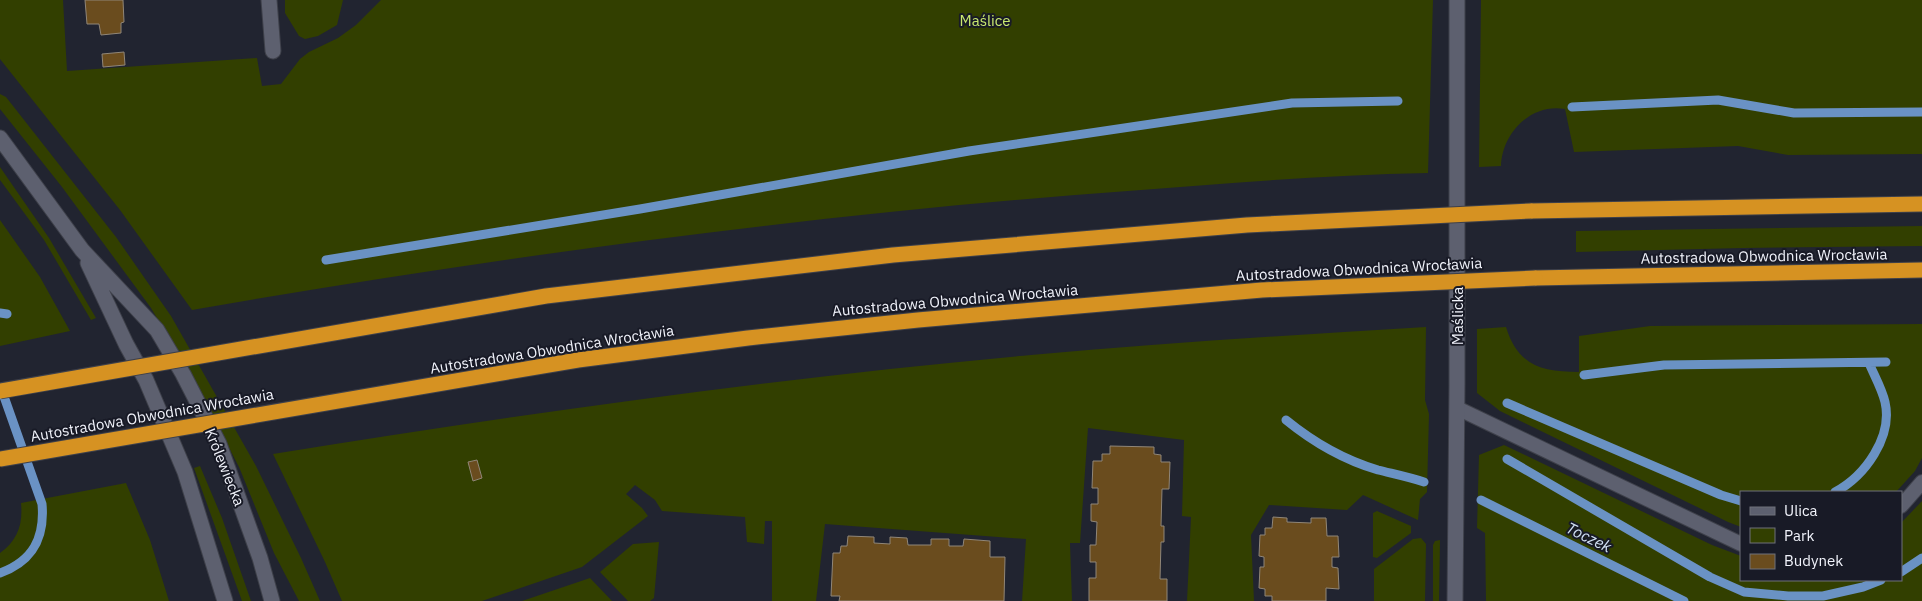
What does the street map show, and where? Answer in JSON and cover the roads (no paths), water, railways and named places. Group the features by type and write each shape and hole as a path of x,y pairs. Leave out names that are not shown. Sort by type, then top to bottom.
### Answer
{"highway":[{"path":"0,391 546,296 883,256 1247,225 1531,211 1922,204"},
{"name":"Autostradowa Obwodnica Wrocławia","path":"0,459 578,360 748,338 918,320 1262,290 1535,278 1922,270"}],"street":[{"path":"269,0 273,51"},
{"name":"Maślicka","path":"1455,601 1457,0"},
{"name":"Królewiecka","path":"0,138 82,250 157,330 183,374 219,444 260,558 272,601"},
{"name":"Królewiecka","path":"82,250 126,344 146,380 185,472 225,601"}],"lane":[{"path":"1457,408 1740,544"},
{"path":"1902,505 1922,482"}],"waterway":[{"path":"1572,107 1718,100 1794,113 1922,112"},
{"path":"326,260 640,209 969,151 1292,103 1398,101"},
{"path":"0,313 7,314"},
{"path":"1584,375 1664,365 1886,362"},
{"path":"1837,491 1857,476 1866,466 1881,442 1885,429 1885,402 1869,363"},
{"path":"0,573 21,562 29,555 39,538 42,516 42,504 1,388"},
{"path":"1507,403 1721,495 1740,501"},
{"name":"Toczek","path":"1286,420 1307,436 1341,456 1365,466 1424,482"},
{"path":"1507,459 1710,577 1744,592 1788,596 1823,596 1863,587 1878,581"},
{"name":"Toczek","path":"1481,500 1684,601"},
{"path":"1902,571 1922,558"}],"park label":[{"name":"Maślice","path":"985,20"}]}
